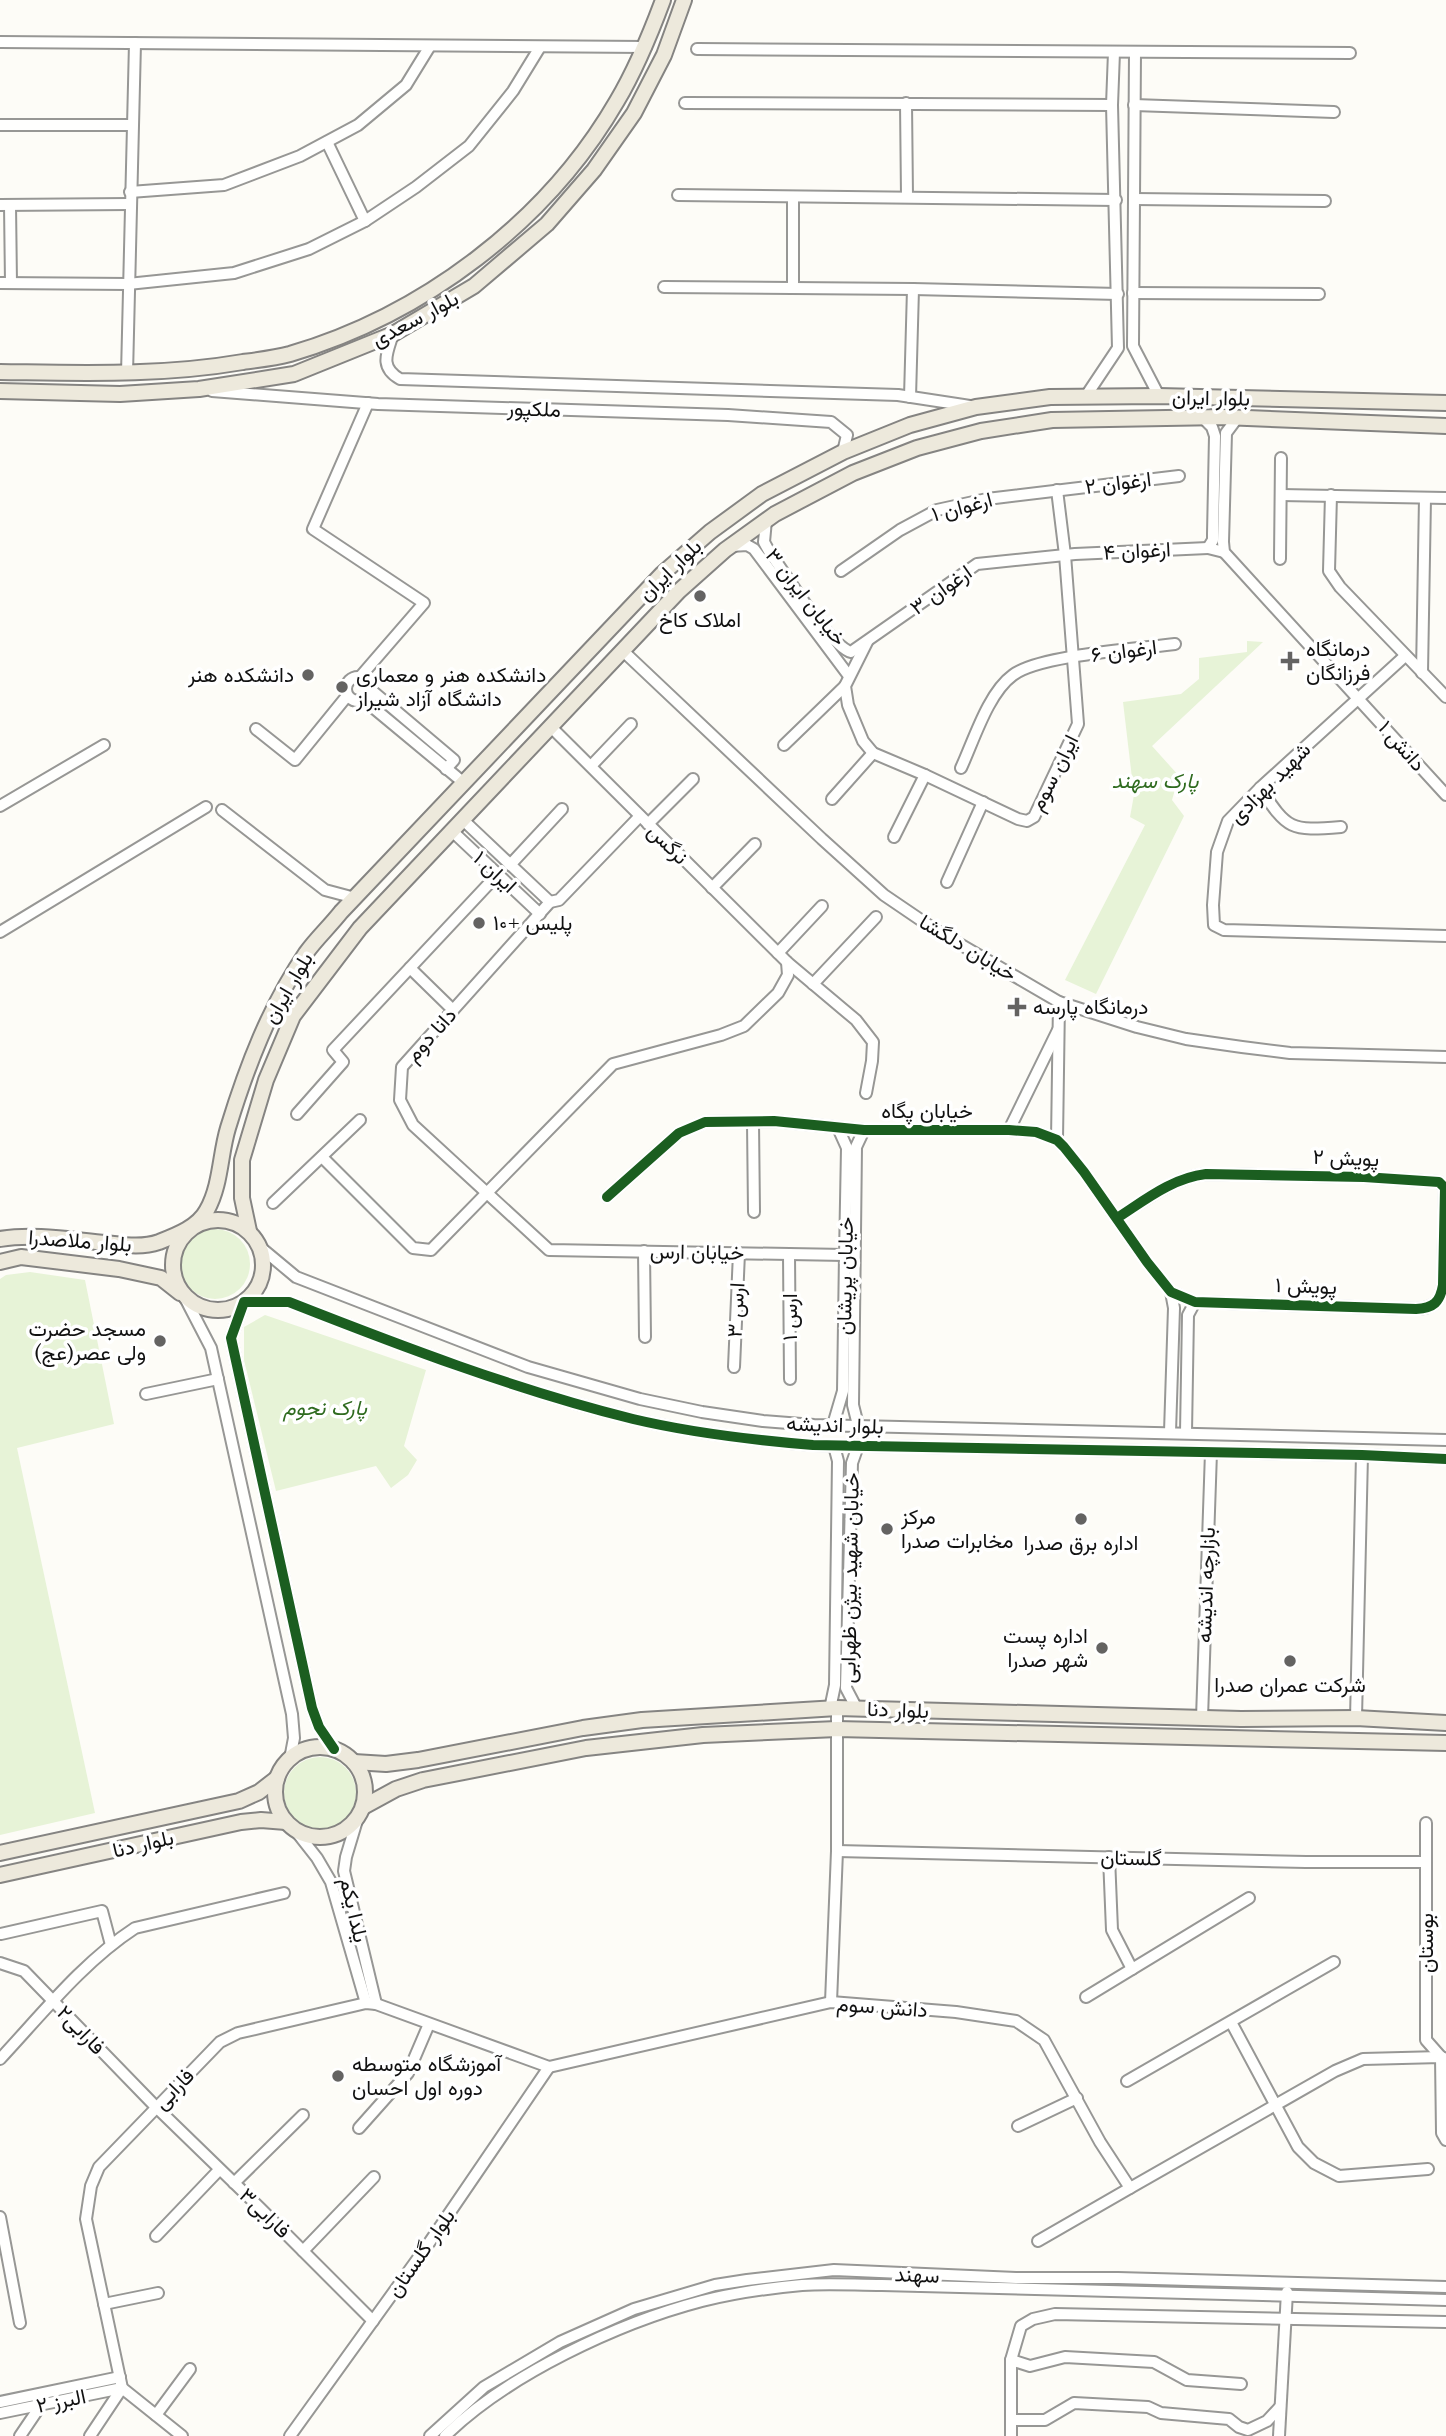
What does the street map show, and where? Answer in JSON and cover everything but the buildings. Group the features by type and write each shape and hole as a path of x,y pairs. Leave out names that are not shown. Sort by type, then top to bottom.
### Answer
{"main road":[{"name":"بلوار سعدی","path":"0,372 127,374 197,370 288,355 382,320 462,270 533,210 579,158 617,103 646,47 663,0"},
{"name":"بلوار سعدی","path":"0,391 120,394 199,390 293,374 393,334 474,286 547,224 594,170 634,113 664,55 684,0"},
{"name":"بلوار ایران","path":"197,1224 208,1209 219,1174 226,1135 246,1070 275,1006 307,952 662,574 710,532 762,494 843,452 910,425 976,408 1050,397 1159,396 1446,403"},
{"path":"1308,420 1309,400"},
{"name":"بلوار ایران","path":"249,1231 242,1198 242,1160 266,1080 293,1017 329,967 360,928 451,830 679,591 730,546 766,520 853,474 917,447 981,431 1052,420 1238,418 1446,426"},
{"path":"246,1070 256,1079 266,1080"},
{"path":"211,1220 225,1220 249,1231 260,1247 263,1259 260,1283 244,1302 220,1311 206,1309 184,1296 172,1271 177,1244 186,1232 197,1224 211,1220"},
{"name":"بلوار ملاصدرا","path":"0,1239 50,1238 137,1246 158,1242 197,1224"},
{"name":"بلوار ملاصدرا","path":"0,1262 21,1257 119,1269 161,1278 184,1296"},
{"name":"بلوار دنا","path":"354,1762 386,1764 418,1760 583,1728 642,1720 834,1709 1202,1718 1356,1718 1446,1723"},
{"name":"بلوار دنا","path":"360,1812 396,1788 423,1780 586,1748 703,1735 837,1729 1446,1743"},
{"path":"311,1748 334,1749 354,1762 364,1783 360,1812 342,1831 322,1838 308,1836 290,1826 275,1802 277,1778 290,1759 311,1748"},
{"name":"بلوار دنا","path":"0,1853 239,1801 260,1792 277,1778"},
{"name":"بلوار دنا","path":"0,1875 241,1822 261,1820 290,1826"}],"street":[{"path":"0,42 646,47"},
{"path":"127,374 135,43"},
{"path":"430,46 407,85 358,125 300,156 224,185 130,198 5,205 5,283 128,284 234,272 309,249 365,221 416,187 469,146 513,91 540,47"},
{"path":"697,49 1350,53"},
{"path":"1086,396 1118,348 1112,105 1114,52"},
{"path":"1135,52 1133,346 1159,396"},
{"path":"685,103 1112,105"},
{"path":"906,103 907,197"},
{"path":"1134,105 1334,112"},
{"path":"0,125 132,125"},
{"path":"327,142 365,221"},
{"path":"678,195 1116,200"},
{"path":"793,197 793,288"},
{"path":"1134,199 1325,201"},
{"path":"664,287 1118,294"},
{"path":"910,397 913,289"},
{"path":"1133,293 1319,294"},
{"name":"ملکپور","path":"393,334 386,354 387,367 389,373 400,379 910,397 976,408"},
{"name":"ملکپور","path":"199,390 368,403 728,415 831,422 847,435 843,452"},
{"path":"256,729 295,760 347,696 347,684 360,677 424,603 313,529 368,403"},
{"path":"1203,418 1212,426 1215,436 1213,534 1208,548"},
{"path":"1224,552 1226,433 1238,418"},
{"path":"1280,559 1281,458"},
{"name":"ارغوان ۲","path":"1057,490 1179,476"},
{"name":"ایران سوم","path":"873,753 1018,819 1027,821 1034,817 1078,724 1065,555 1057,490"},
{"name":"ارغوان ۱","path":"841,571 901,530 937,510 987,499 1057,490"},
{"path":"1281,495 1446,498"},
{"path":"1331,495 1329,571 1340,587 1446,697"},
{"path":"1422,673 1426,498"},
{"name":"خیابان ایران ۳","path":"766,520 764,542 813,613 842,650 851,652 863,645"},
{"name":"خیابان ایران ۳","path":"730,546 747,545 754,549 847,681"},
{"name":"ارغوان ۴","path":"1065,555 1208,548 1224,552"},
{"name":"دانش ۱","path":"1224,552 1446,795"},
{"name":"ارغوان ۳","path":"863,645 976,564 1065,555"},
{"name":"ارغوان ۶","path":"961,768 992,698 1012,675 1031,665 1073,657 1175,644"},
{"path":"784,745 847,681 863,645"},
{"name":"خیابان دلگشا","path":"622,650 884,895 934,929 1059,1002 1137,1027 1186,1039 1290,1053 1446,1057"},
{"name":"شهید بهزادی","path":"1405,656 1260,788 1228,821 1217,852 1213,925 1224,930 1446,936"},
{"path":"360,677 368,682 370,689 454,760 446,769"},
{"path":"832,799 873,753 854,724 847,681"},
{"path":"347,696 355,702 364,700 370,689"},
{"path":"364,700 464,783"},
{"path":"591,766 631,724"},
{"name":"نرگس","path":"550,726 787,962 856,1020 873,1042 866,1093"},
{"path":"0,806 104,745"},
{"path":"894,837 925,775"},
{"name":"دانا دوم","path":"549,1250 413,1125 400,1100 402,1068 550,902 559,900 692,779"},
{"path":"1260,788 1287,824 1299,830 1340,827"},
{"path":"947,882 983,802"},
{"path":"0,932 206,807"},
{"path":"222,810 326,890 355,898"},
{"path":"510,865 562,810"},
{"name":"ایران ۱","path":"462,819 550,902"},
{"name":"ایران ۱","path":"451,830 540,914"},
{"path":"712,888 755,845"},
{"path":"297,1114 343,1062 332,1050 498,874"},
{"path":"778,953 822,906"},
{"path":"813,984 876,917"},
{"path":"322,1157 413,1248 431,1250 613,1064 721,1035 744,1026 778,993 788,975 787,962"},
{"path":"410,968 453,1010"},
{"path":"1059,1002 1057,1140 1084,1171 1171,1292 1174,1308 1170,1432"},
{"path":"1009,1130 1059,1028"},
{"path":"273,1203 360,1120"},
{"name":"خیابان پگاه","path":"607,1197 679,1133 705,1122 774,1121 864,1130 1009,1130 1036,1132 1057,1140"},
{"path":"753,1123 754,1212"},
{"name":"خیابان پریشان","path":"833,1425 843,1391 847,1148 838,1128"},
{"name":"خیابان پریشان","path":"858,1425 853,1405 856,1147 864,1130"},
{"name":"پویش ۲","path":"1117,1217 1187,1176 1206,1174 1364,1177 1439,1182 1444,1188 1441,1296 1428,1308 1416,1309"},
{"name":"بلوار اندیشه","path":"260,1247 296,1277 325,1290 528,1367 577,1383 702,1412 763,1421 833,1425 1446,1440"},
{"name":"خیابان ارس","path":"549,1250 845,1255"},
{"path":"644,1251 645,1337"},
{"name":"ارس ۳","path":"734,1367 739,1253"},
{"name":"ارس ۱","path":"789,1254 790,1379"},
{"path":"1171,1292 1195,1303 1188,1315 1186,1432"},
{"path":"184,1296 211,1348 218,1378 292,1714 294,1738 290,1759"},
{"path":"244,1302 231,1338 312,1708 319,1727 334,1749"},
{"name":"بلوار اندیشه","path":"244,1302 289,1302 521,1387 636,1419 761,1441 834,1446 1362,1455 1446,1459"},
{"name":"پویش ۱","path":"1195,1303 1416,1309"},
{"path":"146,1394 218,1378"},
{"name":"خیابان شهید بیژن ظهرابی","path":"831,2002 837,1851 837,1729 834,1709 838,1461 834,1446"},
{"name":"خیابان شهید بیژن ظهرابی","path":"857,1709 846,1688 852,1463 859,1446"},
{"name":"بازارچه اندیشه","path":"1202,1718 1211,1452"},
{"path":"1356,1718 1362,1455"},
{"name":"یلدا یکم","path":"360,1812 344,1871 371,2003"},
{"name":"بوستان","path":"1426,1824 1426,2040 1444,2056"},
{"name":"یلدا یکم","path":"290,1826 317,1858 331,1882 371,2003"},
{"name":"گلستان","path":"837,1851 1306,1862 1426,1862"},
{"path":"1109,1857 1112,1930 1132,1969"},
{"path":"0,2059 111,1945 135,1928 284,1893"},
{"path":"1086,1997 1249,1898"},
{"path":"1,1934 102,1910 111,1945"},
{"path":"1127,2081 1334,1962"},
{"name":"فارابی۲","path":"0,1963 24,1971 156,2107"},
{"name":"دانش سوم","path":"549,2067 831,2002 956,2012 1016,2021 1044,2040 1100,2142 1130,2189"},
{"path":"371,2003 549,2067"},
{"name":"فارابی","path":"121,2383 86,2219 91,2186 99,2167 220,2042 238,2033 371,2003"},
{"path":"1231,2022 1298,2147 1314,2163 1339,2176 1428,2169"},
{"path":"359,2129 408,2073 429,2024"},
{"path":"1038,2241 1276,2104 1335,2071 1363,2059 1444,2056 1442,2133 1446,2140"},
{"name":"بلوار گلستان","path":"290,2436 549,2067"},
{"path":"1018,2126 1077,2098"},
{"name":"فارابی۳","path":"156,2107 373,2321"},
{"path":"234,2183 303,2115"},
{"path":"156,2236 219,2170"},
{"path":"303,2251 374,2178"},
{"path":"0,2217 20,2323"},
{"name":"سهند","path":"430,2436 484,2388 560,2342 634,2309 715,2285 834,2270 978,2277 1446,2287"},
{"path":"1279,2436 1288,2283"},
{"name":"سهند","path":"444,2436 492,2399 550,2362 636,2323 702,2301 751,2292 804,2285 882,2285 1446,2300"},
{"path":"0,2288 13,2286"},
{"path":"104,2304 158,2293"},
{"path":"1011,2436 1011,2360 1021,2326 1033,2319 1055,2314 1446,2322"},
{"path":"1011,2360 1030,2366 1065,2357 1154,2362 1188,2380 1241,2384"},
{"path":"156,2416 190,2369"},
{"path":"90,2436 121,2383 182,2436"},
{"name":"البرز ۲","path":"0,2402 121,2383"},
{"name":"البرز ۲","path":"0,2413 41,2405 121,2383"},
{"path":"1011,2420 1045,2420 1074,2403 1149,2407 1161,2413 1229,2419 1248,2430 1268,2421 1280,2407"},
{"path":"20,2436 41,2405"}],"green space":[{"name":"پارک سهند","path":"1247,641 1263,642 1152,746 1179,776 1172,800 1184,816 1096,994 1065,980 1145,825 1130,817 1134,795 1123,702 1181,694 1199,679 1199,658 1247,652"},
{"path":"215,1229 240,1239 250,1264 240,1289 215,1299 190,1289 180,1264 190,1239"},
{"path":"30,1272 85,1280 114,1424 17,1448 95,1813 0,1835 0,1279 6,1275"},
{"name":"پارک نجوم","path":"265,1315 426,1370 404,1446 417,1460 408,1475 391,1488 376,1466 276,1491 244,1360 244,1327"},
{"path":"320,1757 340,1763 350,1773 356,1793 350,1813 340,1823 320,1829 300,1823 290,1813 284,1793 290,1773 300,1763"}],"cycle path":[{"path":"607,1197 679,1133 705,1122 774,1121 864,1130 1036,1132 1057,1140 1064,1147 1171,1292 1195,1302 1416,1309 1435,1303 1443,1285 1445,1188 1439,1182 1364,1177 1206,1174 1170,1185 1117,1218"},
{"path":"334,1749 319,1727 312,1708 231,1338 244,1302 289,1302 502,1381 633,1419 767,1441 813,1445 1362,1455 1446,1459"}],"place":[{"name":"املاک کاخ","path":"700,596"},
{"name":"درمانگاه فرزانگان","path":"1290,661"},
{"name":"دانشکده هنر","path":"308,675"},
{"name":"دانشکده هنر و معماری دانشگاه آزاد شیراز","path":"342,687"},
{"name":"پلیس +۱۰","path":"479,923"},
{"name":"درمانگاه پارسه","path":"1017,1007"},
{"name":"مسجد حضرت ولی عصر(عج)","path":"160,1341"},
{"name":"اداره برق صدرا","path":"1081,1519"},
{"name":"مرکز مخابرات صدرا","path":"887,1529"},
{"name":"اداره پست شهر صدرا","path":"1102,1648"},
{"name":"شرکت عمران صدرا","path":"1290,1661"},
{"name":"آموزشگاه متوسطه دوره اول احسان","path":"338,2076"}]}
